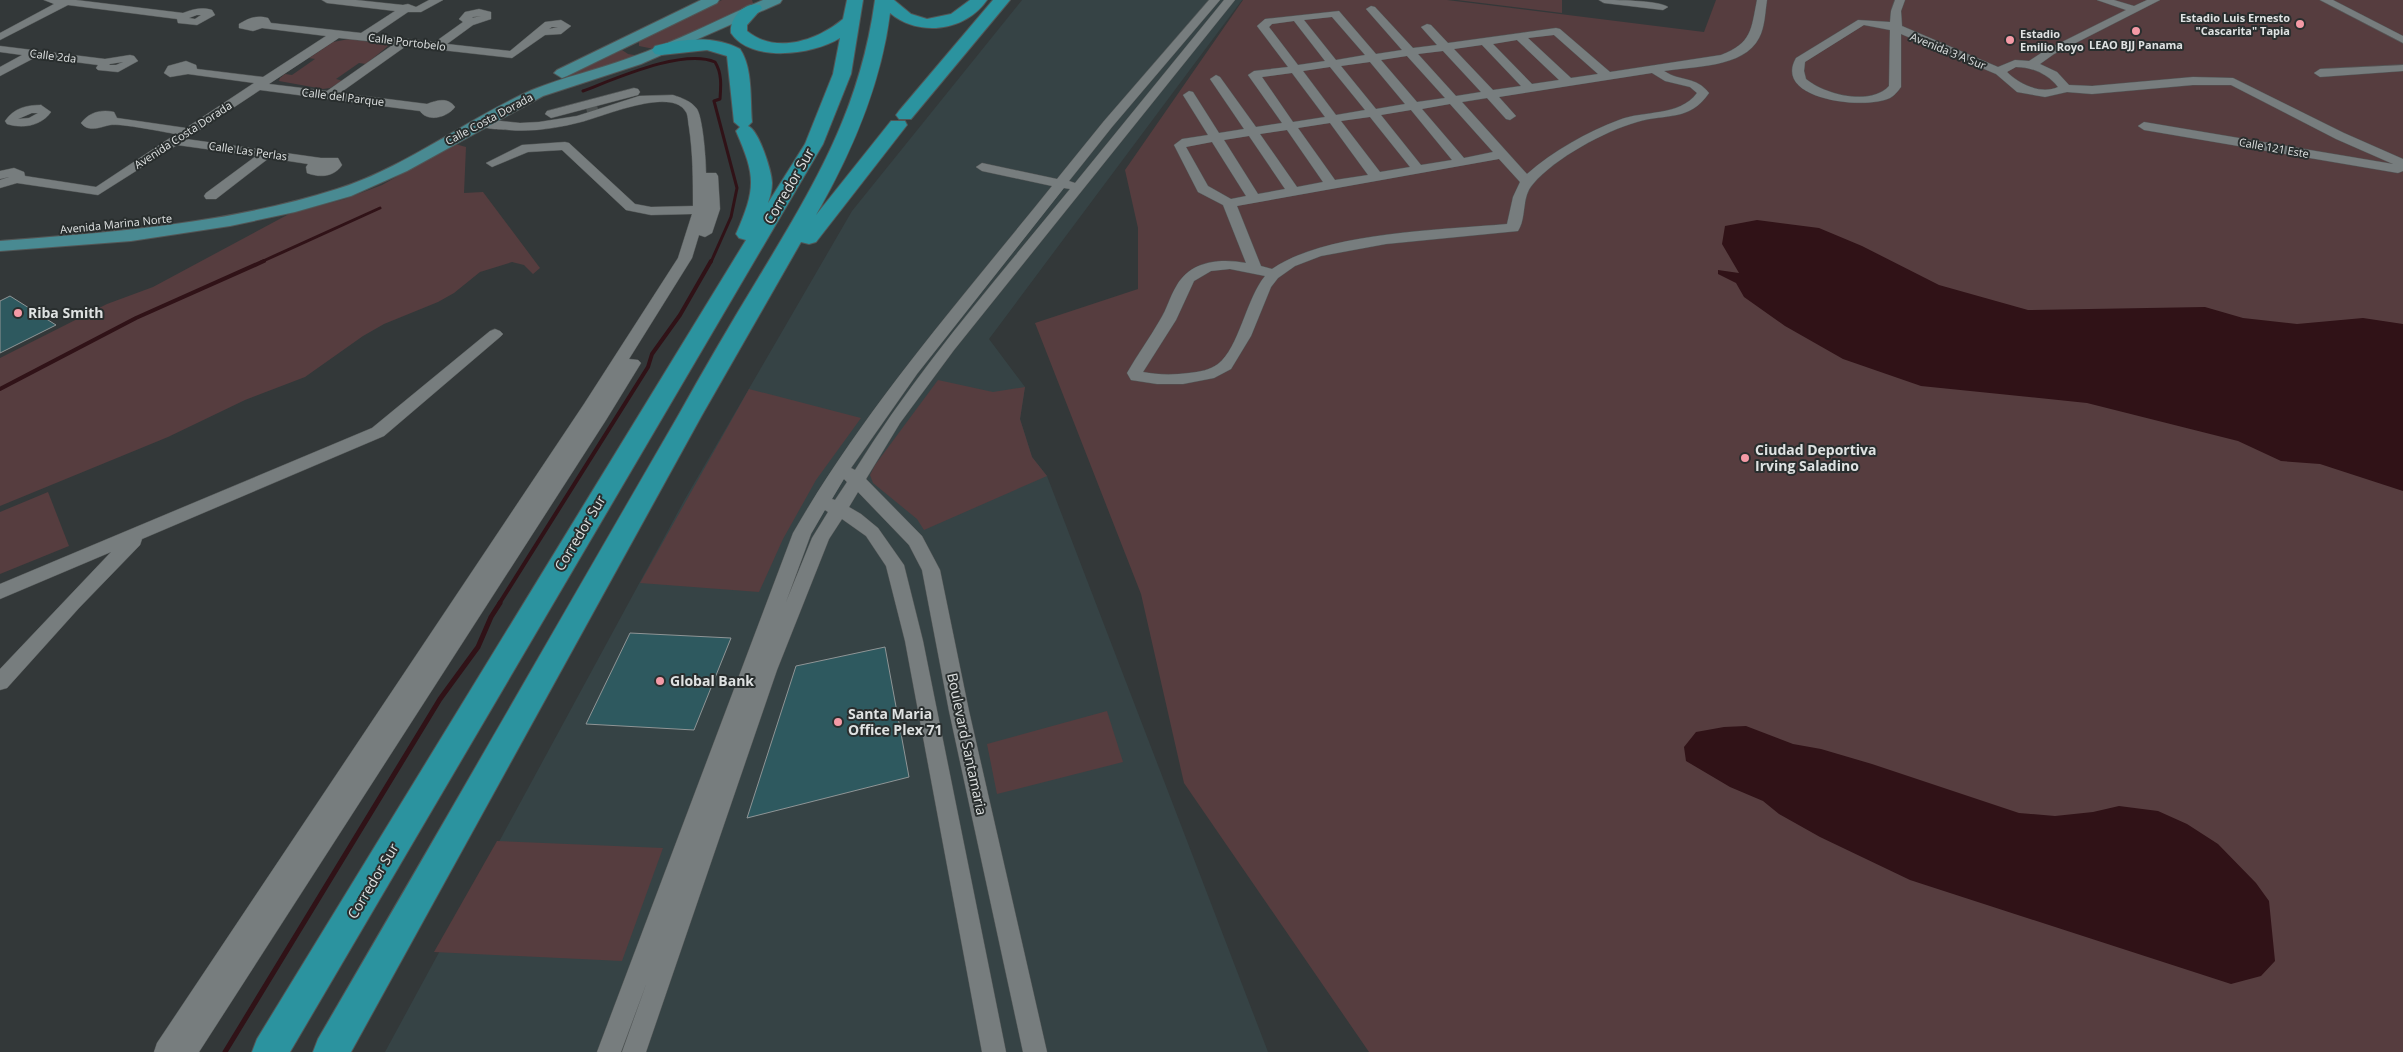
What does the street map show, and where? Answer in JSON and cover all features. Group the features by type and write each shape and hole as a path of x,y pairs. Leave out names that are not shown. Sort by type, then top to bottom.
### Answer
{"highway":[{"path":"884,0 910,20 923,23 956,18 970,11 979,0"},
{"name":"Corredor Sur","path":"332,1052 730,345 806,217 843,144 871,75 884,0"},
{"path":"730,345 826,214 1002,0"},
{"path":"757,4 741,21 738,33 754,43 774,47 800,46 834,35 854,10"},
{"name":"Corredor Sur","path":"270,1052 814,144 842,74 854,10"},
{"path":"661,50 708,45 734,52 738,62 737,76 744,126 762,175 763,188 758,205 707,322"}],"main road":[{"name":"Calle Costa Dorada","path":"231,214 374,172 630,39 712,0"},
{"name":"Calle Costa Dorada","path":"231,214 315,201 352,189 401,167 538,93 636,61 757,4 775,0"},
{"path":"630,39 628,46 636,51 661,50"},
{"name":"Avenida Marina Norte","path":"0,232 80,229 231,214"},
{"name":"Avenida Marina Norte","path":"0,246 131,236 231,214"}],"street":[{"path":"327,0 403,9"},
{"path":"609,1052 802,533 829,504 849,473 894,420 1070,185 1215,0"},
{"path":"1122,120 1230,0"},
{"path":"1604,0 1664,3 1660,21"},
{"path":"1501,155 1417,168 1230,203 1203,189 1180,145 1186,142 1251,131 1723,58 1747,48 1753,41 1762,0"},
{"name":"Avenida 3 A Sur","path":"1900,0 1896,11 1896,28 2000,72 2010,82 2021,88 2045,93 2057,92 2065,88 2092,90 2193,81 2233,82 2346,139 2403,164"},
{"path":"2102,0 2136,10"},
{"path":"2032,64 2050,52 2155,0"},
{"path":"2325,0 2403,40"},
{"path":"0,37 59,1"},
{"path":"0,31 59,1 184,16"},
{"path":"363,37 403,9 425,2"},
{"path":"377,39 425,2"},
{"path":"1371,9 1527,182"},
{"path":"1376,176 1263,26 1269,21 1335,13 1460,161"},
{"path":"1297,18 1417,168"},
{"path":"437,46 470,22"},
{"path":"1862,22 1885,24 1896,28 1895,87 1886,95 1872,99 1835,96 1814,90 1802,82 1798,72 1800,60 1828,41 1862,22"},
{"name":"Calle Portobelo","path":"263,25 512,55 543,31"},
{"path":"1427,27 1510,116"},
{"path":"1331,184 1254,75 1556,31 1608,76"},
{"name":"Avenida Costa Dorada","path":"0,184 16,179 98,191 337,34"},
{"path":"1519,36 1568,82"},
{"path":"1484,41 1529,88"},
{"path":"330,95 404,42"},
{"name":"Calle 2da","path":"0,49 106,62"},
{"path":"0,72 34,53"},
{"path":"2000,72 2003,68 2012,65 2032,64 2052,73 2065,88"},
{"path":"2320,73 2403,68"},
{"path":"1274,274 1254,269 1220,265 1195,272 1185,283 1172,314 1135,373 1137,376 1167,378 1203,376 1221,371 1226,366 1248,327 1254,306 1274,274 1287,265 1326,251 1395,238 1513,228 1519,198 1527,182 1560,157 1600,131 1635,119 1682,112 1698,102 1703,92 1694,84 1669,79 1654,69"},
{"name":"Calle del Parque","path":"189,70 330,95 428,108"},
{"path":"1216,79 1294,192"},
{"path":"185,1052 598,420 697,258 706,210 710,155 695,100 686,94 658,89 641,90 546,116 528,118 499,114"},
{"path":"1189,95 1255,199"},
{"path":"166,1052 590,408 685,258 706,210 692,111 684,103 673,99 639,100 593,110 554,122"},
{"path":"482,123 520,127 579,119 639,100"},
{"path":"0,112 16,114"},
{"path":"109,121 188,132"},
{"name":"Calle 121 Este","path":"2144,126 2403,170"},
{"path":"2341,159 2353,155 2354,147 2346,139"},
{"name":"Calle Las Perlas","path":"175,141 321,162"},
{"path":"492,163 526,148 565,146 631,207 651,211 706,210"},
{"path":"211,196 268,154"},
{"path":"982,167 1070,185"},
{"name":"Avenida Costa Dorada","path":"0,175 17,172 19,175 16,179"},
{"path":"1230,203 1254,269"},
{"path":"0,592 139,535 378,432 495,334"},
{"name":"Boulevard Santamaria","path":"849,473 916,541 931,570 959,711 1035,1052"},
{"path":"634,1052 767,670 821,538 829,504"},
{"path":"829,504 872,532 895,565 914,641 994,1052"},
{"path":"0,682 66,610 139,535"}],"shaded area":[{"path":"722,0 752,0 753,3 750,7 661,47 654,49 639,46 639,40"},
{"path":"1022,0 1242,0 989,339 1025,387 1020,419 1032,457 1047,476 1268,1052 385,1052 685,499 852,211"},
{"name":"Ciudad Deportiva Irving Saladino","path":"1243,0 1447,0 1704,32 1716,0 2403,0 2403,1052 1369,1052 1184,783 1141,594 1035,323 1138,289 1138,228 1125,170"},
{"path":"1457,0 1562,0 1562,13"},
{"path":"349,39 386,44 388,46 366,64 359,63 336,79 343,81 330,88 323,89 279,81 285,74 292,75 315,59 309,58 333,42"},
{"path":"622,50 628,54 640,56 550,85"},
{"path":"455,144 466,147 464,193 483,192 540,268 533,274 524,265 512,262 480,272 454,293 438,302 384,324 363,336 305,377 245,400 168,437 0,506 0,358 107,304 153,287 289,214 345,199 382,185"},
{"path":"1757,220 1819,228 1862,246 1939,285 2028,310 2205,307 2243,318 2297,324 2363,318 2403,324 2403,491 2320,464 2281,461 2238,441 2087,403 1921,386 1843,359 1785,326 1744,297 1736,283 1718,274 1718,270 1739,273 1722,244 1725,226"},
{"path":"938,380 993,392 1025,387 1020,419 1032,457 1047,476 924,530 917,519 873,483 870,475 875,465"},
{"path":"749,389 861,418 816,480 783,539 759,592 640,583"},
{"path":"48,492 69,546 0,574 0,512"},
{"path":"1107,711 1123,762 997,794 987,744"},
{"path":"1746,726 1793,744 1821,749 1872,764 2019,813 2055,816 2093,812 2119,806 2158,811 2187,824 2218,844 2256,883 2269,901 2275,961 2261,976 2231,984 1910,880 1820,837 1779,814 1763,801 1730,787 1686,761 1684,747 1696,732 1724,727"},
{"path":"497,841 663,848 622,961 434,952"}],"building":[{"name":"Riba Smith","path":"10,296 56,325 0,353 0,301"},
{"name":"Global Bank","path":"630,633 731,638 694,730 586,724"},
{"name":"Santa Maria Office Plex 71","path":"885,647 909,777 747,818 796,666"}],"waterway":[{"path":"583,91 630,73 668,62 685,59 701,59 715,62 720,75 721,89 720,99 714,101 737,188 731,217 711,262"},
{"path":"261,262 380,208"},
{"path":"0,389 136,318 264,261"},
{"path":"499,604 648,367 652,354 680,315 711,261"},
{"path":"225,1052 440,699 478,647 491,617 500,603"}],"tunnel":[{"path":"587,112 598,109"}],"place":[{"name":"Estadio Luis Ernesto \"Cascarita\" Tapia","path":"2300,24"},
{"name":"LEAO BJJ Panama","path":"2136,31"},
{"name":"Estadio Emilio Royo","path":"2010,40"},
{"name":"Riba Smith","path":"18,313"},
{"name":"Ciudad Deportiva Irving Saladino","path":"1745,458"},
{"name":"Global Bank","path":"660,681"},
{"name":"Santa Maria Office Plex 71","path":"838,722"}]}
